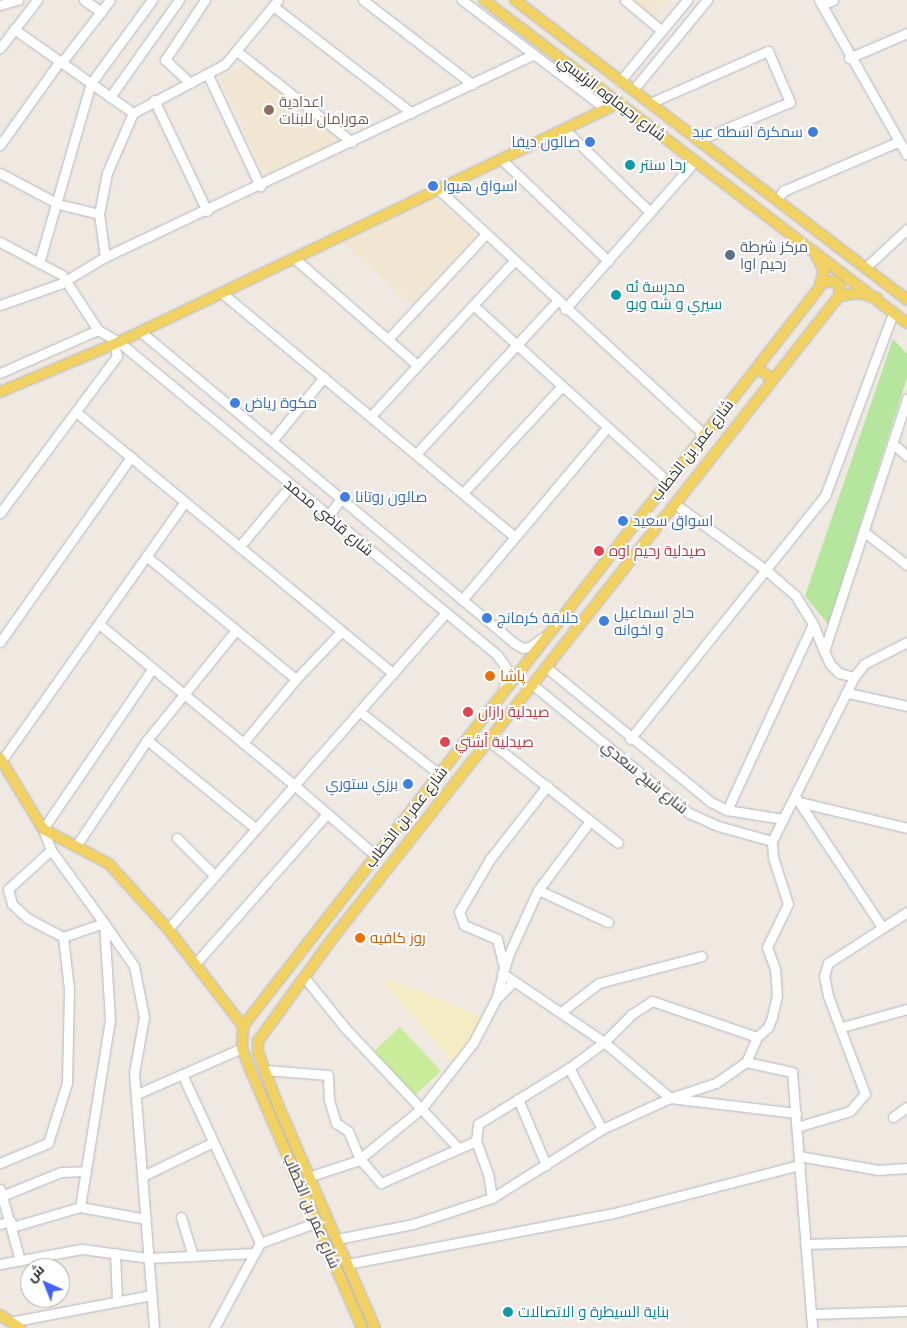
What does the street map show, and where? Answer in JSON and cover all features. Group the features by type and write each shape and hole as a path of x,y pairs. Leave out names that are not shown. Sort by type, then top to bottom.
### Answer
{"main road":[{"name":"شارع رحيماوه الرئيسي","path":"484,0 907,323"},
{"name":"شارع رحيماوه الرئيسي","path":"521,2 620,81 907,300"},
{"path":"0,392 141,332 619,103"},
{"path":"704,168 717,167 716,153"},
{"path":"726,184 722,174 737,169"},
{"path":"814,251 823,265 822,284 834,281 840,286 840,296 858,292 876,298"},
{"name":"شارع عمر بن الخطاب","path":"362,1328 242,1048 243,1026 822,284"},
{"name":"شارع عمر بن الخطاب","path":"375,1328 308,1177 265,1070 258,1041 304,977 840,296"},
{"path":"757,368 773,379"},
{"path":"621,542 636,554"},
{"path":"1,759 43,829 109,864 168,929 243,1026"},
{"path":"404,820 419,830"},
{"path":"350,888 365,899"},
{"path":"0,1315 20,1328"}],"street":[{"path":"0,5 18,0"},
{"path":"0,48 37,0"},
{"path":"84,0 101,12"},
{"path":"0,145 61,62 110,0"},
{"path":"39,263 58,204 91,83 152,0"},
{"path":"110,97 179,0"},
{"path":"190,83 164,60 205,0"},
{"path":"363,0 472,84"},
{"path":"462,0 606,109"},
{"path":"625,0 662,30"},
{"path":"620,81 687,0"},
{"path":"633,90 707,0"},
{"path":"833,0 821,2 849,58 907,155"},
{"path":"105,257 99,214 107,173 132,113 154,100 208,75 238,52 276,3 412,113"},
{"path":"14,29 132,113"},
{"path":"849,58 907,33"},
{"path":"238,52 352,142"},
{"path":"650,103 768,52 790,102 699,140"},
{"path":"0,305 68,280 105,257 260,186 533,55"},
{"path":"629,70 642,78"},
{"path":"208,75 260,186"},
{"path":"154,100 207,211"},
{"path":"564,129 650,212"},
{"path":"777,200 783,191 898,142"},
{"path":"501,159 608,261"},
{"path":"566,309 695,161"},
{"path":"0,173 58,204 99,214"},
{"path":"438,189 485,235 704,435"},
{"path":"866,267 907,229"},
{"path":"388,339 485,235"},
{"path":"0,373 98,330 87,318 68,280 39,263 3,246"},
{"path":"294,258 417,365"},
{"path":"371,416 514,261"},
{"path":"222,293 514,536"},
{"path":"416,454 557,301"},
{"path":"473,305 606,429 668,482"},
{"path":"630,739 825,496 893,313"},
{"name":"شارع قاضي محمد","path":"98,330 291,484 506,665 507,681 494,704"},
{"name":"شارع قاضي محمد","path":"141,332 462,600 523,648 538,643 552,631"},
{"path":"0,513 117,356 116,343"},
{"path":"272,441 324,377"},
{"path":"463,493 562,386"},
{"path":"824,651 907,398"},
{"path":"76,412 340,633 393,673"},
{"path":"462,600 606,429"},
{"path":"892,443 907,456"},
{"path":"0,642 131,457"},
{"path":"239,547 291,484"},
{"path":"328,516 341,499"},
{"path":"1,759 184,503"},
{"path":"675,504 766,570 795,595 813,624 830,664 840,673 854,678"},
{"path":"863,531 907,565"},
{"path":"146,556 296,679"},
{"path":"168,929 446,613"},
{"path":"99,624 294,784 376,856"},
{"path":"727,810 813,624"},
{"path":"76,846 147,740 183,692 236,630"},
{"path":"243,743 296,679 340,633"},
{"path":"337,1239 414,1224 492,1198 602,1129 670,1098 716,1083 746,1062 757,1037 768,1028 777,996 768,940 785,915 788,904 774,857 772,841 783,819 797,799 854,678 864,664 907,642"},
{"path":"152,668 43,829 50,850 134,966 144,1017 134,1073 154,1328"},
{"name":"شارع شيخ سعدي","path":"547,668 630,739 712,802 727,810 783,819"},
{"name":"شارع شيخ سعدي","path":"533,685 690,813 718,826 772,841"},
{"path":"848,694 907,706"},
{"path":"359,711 440,774"},
{"path":"147,740 255,828"},
{"path":"489,741 618,843"},
{"path":"513,945 464,925 460,912 490,859 547,786"},
{"path":"797,799 907,828"},
{"path":"797,799 882,927"},
{"path":"195,964 327,814"},
{"path":"308,1177 360,1159 422,1108 474,1043 496,999 503,970 538,890 590,821"},
{"path":"177,838 214,875"},
{"path":"50,850 8,889 12,904 27,918 63,937 104,923"},
{"path":"538,890 608,922"},
{"path":"797,1127 850,1111 864,1094 842,1027 828,996 824,976 828,963 907,912"},
{"path":"80,1207 110,1020 104,923"},
{"path":"0,1164 48,1143 64,1092 70,1055 70,1027 63,937"},
{"path":"497,939 503,970 514,981 604,1042 670,1098 796,1113"},
{"path":"561,1012 599,983 702,956"},
{"path":"304,977 346,1029 458,1148"},
{"path":"496,999 514,981"},
{"path":"492,1198 488,1174 476,1141 478,1124 569,1068 604,1042 632,1014 652,1001 757,1037"},
{"path":"842,1027 907,1009"},
{"path":"137,1094 242,1048"},
{"path":"746,1062 792,1072 812,1328"},
{"path":"569,1068 602,1129"},
{"path":"265,1070 328,1075 329,1100 336,1123 348,1131 360,1159 381,1183 476,1141"},
{"path":"182,1074 260,1243"},
{"path":"518,1099 546,1165"},
{"path":"893,1117 907,1107"},
{"path":"143,1176 213,1142"},
{"path":"347,1264 610,1214 800,1161 878,1170 907,1168"},
{"path":"0,1264 20,1260 2,1192 61,1172 86,1171"},
{"path":"0,1224 12,1224 80,1207 146,1219"},
{"path":"181,1217 193,1256"},
{"path":"214,1328 260,1243 317,1222"},
{"path":"806,1244 907,1241"},
{"path":"31,1258 82,1249 149,1258 255,1253"},
{"path":"115,1252 117,1301"},
{"path":"10,1322 151,1295"},
{"path":"811,1314 907,1311"}],"shaded area":[{"path":"630,0 669,0 653,18"},
{"name":"اعدادية هورامان للبنات","path":"246,64 342,141 264,176 220,78"},
{"path":"436,198 477,235 412,304 343,243"}],"green space":[{"path":"893,339 907,354 907,378 828,624 805,596"},
{"path":"400,1027 441,1071 415,1095 374,1051"}],"sand":[{"path":"388,978 483,1017 471,1041 457,1059 449,1058 385,984"}],"place":[{"name":"اعدادية هورامان للبنات","path":"269,110"},
{"name":"سمكرة اسطه عبد","path":"813,132"},
{"name":"صالون ديفا","path":"590,142"},
{"name":"رحا سنتر","path":"630,165"},
{"name":"اسواق هيوا","path":"433,186"},
{"name":"مركز شرطة رحيم اوا","path":"730,255"},
{"name":"مدرسة ئه سيري و شه وبو","path":"616,295"},
{"name":"مكوة رياض","path":"235,403"},
{"name":"صالون روتانا","path":"345,497"},
{"name":"اسواق سعيد","path":"623,521"},
{"name":"صيدلية رحيم اوه","path":"599,551"},
{"name":"حلاقة كرمانج","path":"487,618"},
{"name":"حاج اسماعيل و اخوانه","path":"604,621"},
{"name":"پاشا","path":"490,676"},
{"name":"صيدلية رازان","path":"468,712"},
{"name":"صيدلية أشتي","path":"445,742"},
{"name":"برزي ستوري","path":"408,784"},
{"name":"روز كافيه","path":"360,938"},
{"name":"بناية السيطرة و الاتصالات","path":"508,1312"}]}
